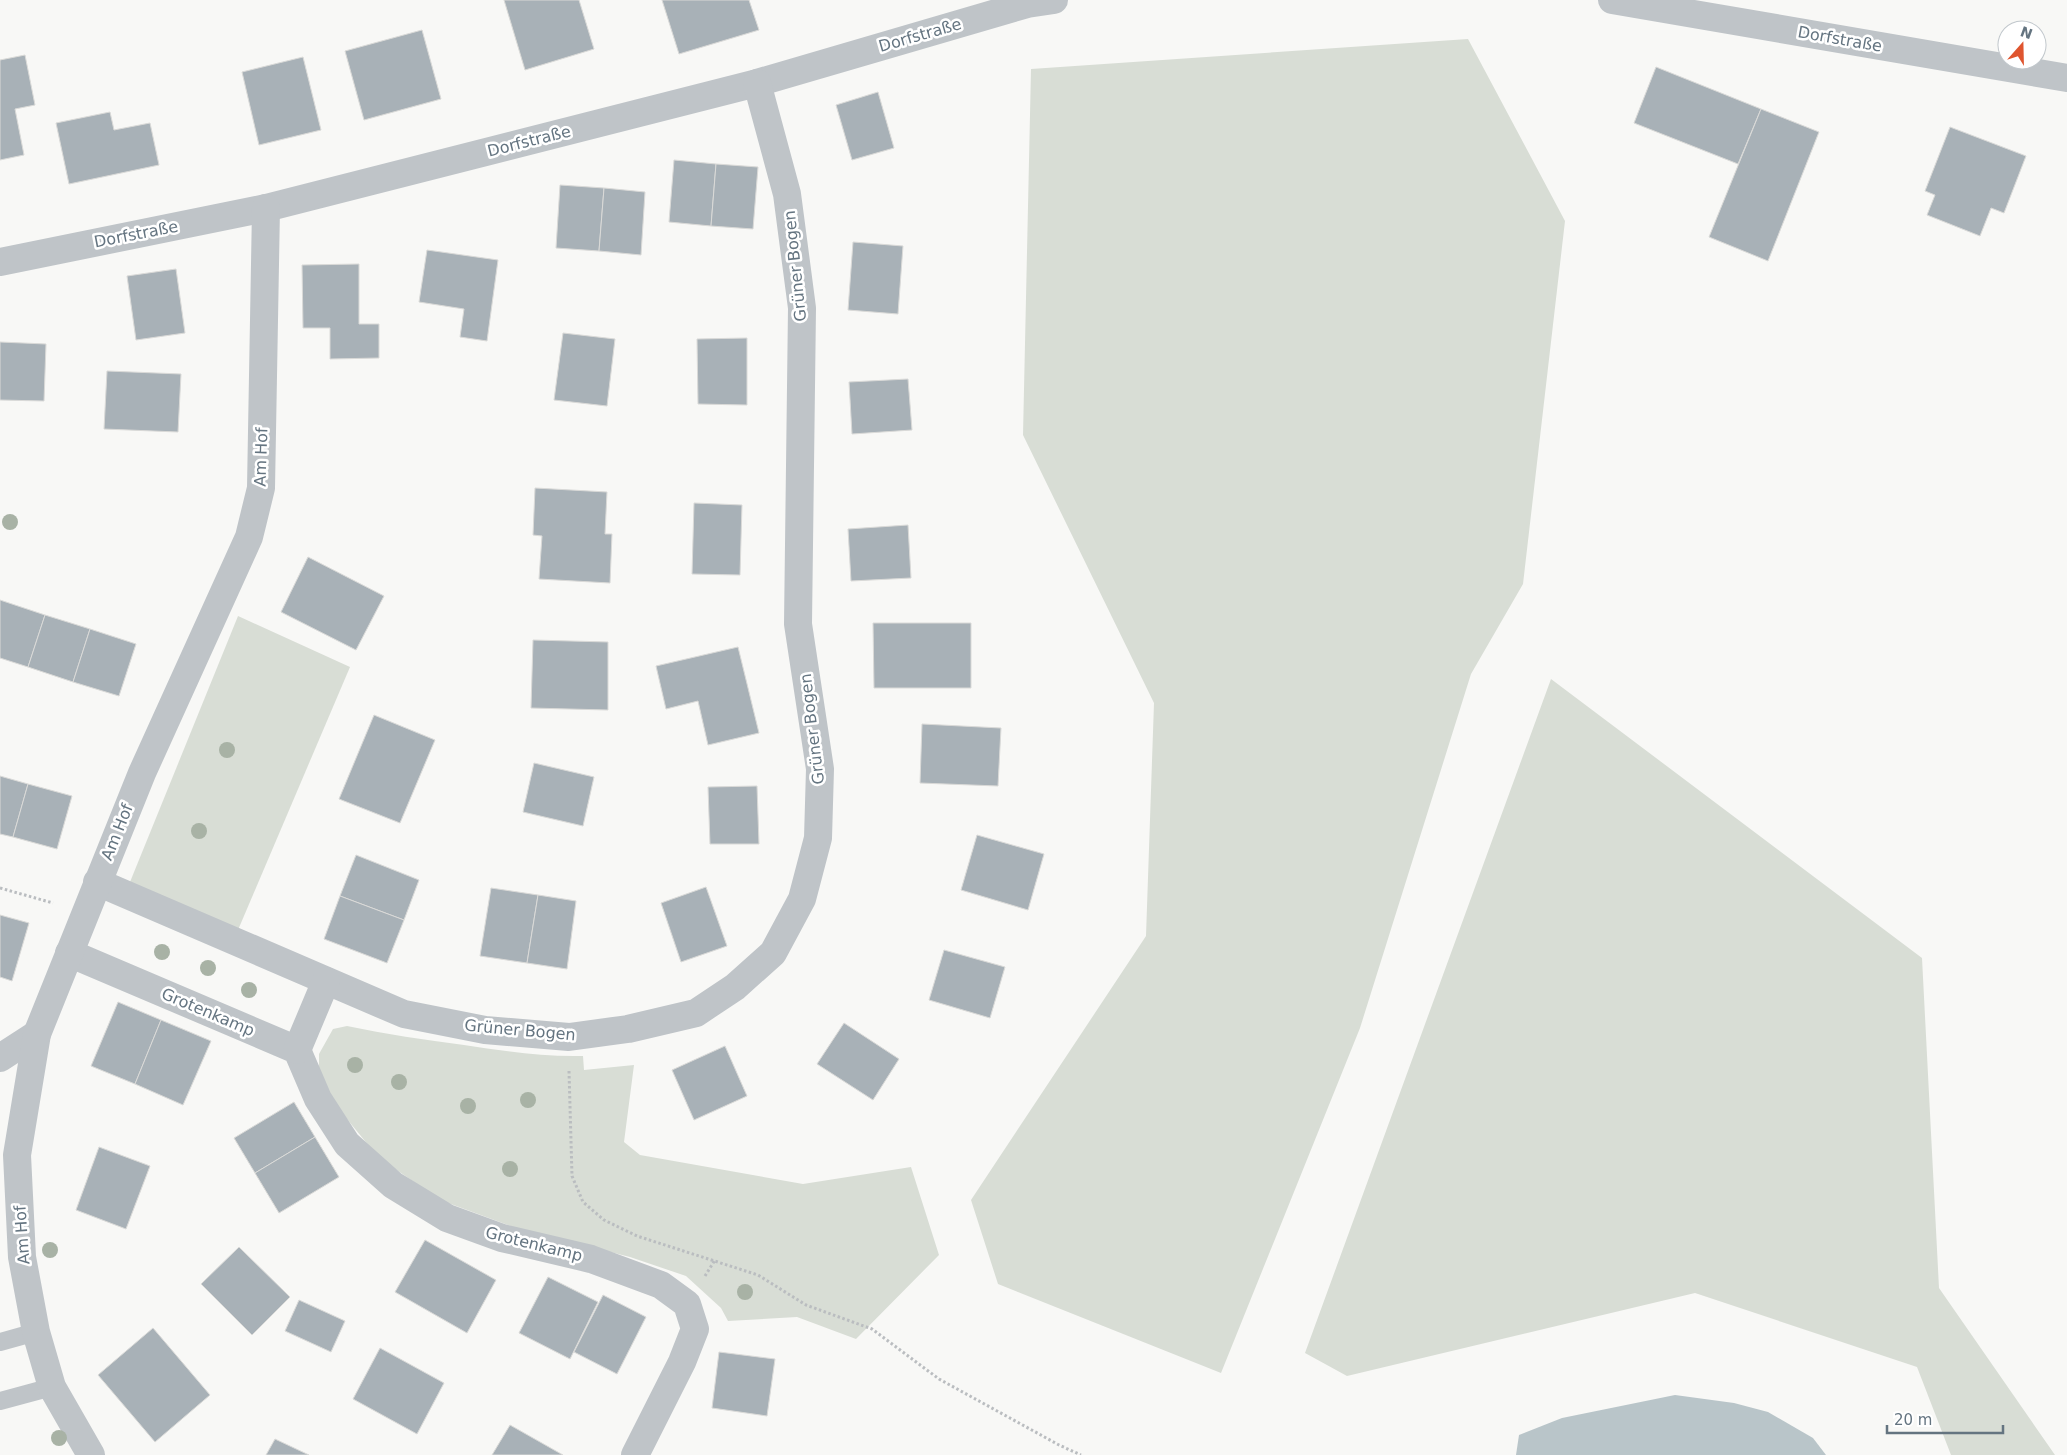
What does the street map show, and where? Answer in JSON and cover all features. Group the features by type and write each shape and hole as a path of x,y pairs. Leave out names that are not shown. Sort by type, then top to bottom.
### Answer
{"street":[{"name":"Dorfstraße","path":"0,262 266,208 757,83 1028,4 1054,0"},
{"name":"Dorfstraße","path":"1612,0 2067,78"},
{"name":"Grüner Bogen","path":"97,882 404,1014 485,1030 570,1037 628,1029 696,1013 735,987 774,953 802,899 818,838 820,769 798,624 802,308 786,194 757,83"},
{"name":"Am Hof","path":"91,1455 52,1387 36,1332 22,1257 17,1155 38,1034 68,953 142,773 249,537 261,488 266,208"},
{"name":"Grotenkamp","path":"68,953 297,1050 318,1098 347,1144 393,1185 447,1218 502,1238 591,1258 661,1285 687,1304 695,1329 682,1362 635,1455"},
{"path":"297,1050 326,981"},
{"path":"0,1058 38,1034"},
{"path":"0,1130 17,1155"}],"lane":[{"path":"0,1342 36,1332"},
{"path":"0,1401 52,1387"}],"path":[{"path":"0,888 85,912"},
{"path":"570,1037 572,1176 583,1202 604,1220 638,1236 758,1275 806,1305 872,1329 939,1379 1058,1445 1081,1455"}],"shaded area":[{"path":"1468,39 1565,221 1523,584 1471,674 1360,1028 1221,1373 998,1284 971,1200 1146,936 1154,703 1023,435 1031,69"},
{"path":"238,616 350,667 238,930 130,882"},
{"path":"1551,679 1922,958 1939,1288 2055,1455 1951,1455 1917,1367 1695,1293 1347,1376 1305,1353"},
{"path":"347,1026 406,1037 538,1055 583,1056 584,1070 634,1065 624,1142 640,1155 803,1184 911,1167 939,1255 856,1339 797,1317 728,1321 721,1308 686,1276 630,1257 516,1228 440,1200 378,1157 334,1103 319,1068 319,1054 333,1029"},
{"path":"1675,1395 1734,1403 1768,1412 1813,1438 1826,1455 1516,1455 1519,1435 1562,1418"}],"building":[{"path":"504,0 579,0 594,49 525,70"},
{"path":"662,0 749,0 759,30 679,54"},
{"path":"422,30 441,99 364,120 345,51"},
{"path":"25,55 35,105 15,109 24,155 0,160 0,60"},
{"path":"303,57 321,130 259,145 242,72"},
{"path":"1656,67 1761,109 1738,164 1634,123"},
{"path":"878,92 894,148 852,160 836,105"},
{"path":"1761,109 1819,132 1768,261 1709,237"},
{"path":"110,112 114,130 150,123 159,165 69,184 56,123"},
{"path":"1950,127 2026,156 2004,213 1991,208 1980,236 1927,215 1935,195 1925,191"},
{"path":"674,160 716,164 711,226 669,222"},
{"path":"716,164 758,167 753,229 711,226"},
{"path":"560,185 604,188 599,251 556,248"},
{"path":"604,188 645,192 641,255 599,251"},
{"path":"853,242 903,246 898,314 848,310"},
{"path":"427,250 498,260 487,341 460,337 464,309 419,302"},
{"path":"359,264 359,324 379,324 379,358 330,359 330,328 303,328 302,265"},
{"path":"176,269 185,333 136,340 127,276"},
{"path":"563,333 615,339 607,406 554,400"},
{"path":"747,338 747,405 698,404 697,339"},
{"path":"0,342 46,344 44,401 0,400"},
{"path":"107,371 181,374 178,432 104,429"},
{"path":"908,379 912,430 852,434 849,382"},
{"path":"535,488 607,492 605,534 612,534 610,583 539,579 542,536 533,535"},
{"path":"694,503 742,505 740,575 692,574"},
{"path":"908,525 911,578 851,581 848,529"},
{"path":"308,557 384,596 356,650 281,612"},
{"path":"0,600 45,615 28,667 0,658"},
{"path":"45,615 90,629 73,682 28,667"},
{"path":"873,623 971,623 971,688 874,688"},
{"path":"90,629 136,644 119,696 73,682"},
{"path":"533,640 608,642 608,710 531,708"},
{"path":"738,647 759,733 708,745 698,701 666,709 656,666"},
{"path":"374,715 435,740 400,823 339,799"},
{"path":"922,724 1001,728 998,786 920,783"},
{"path":"534,763 594,777 583,826 523,812"},
{"path":"0,776 28,784 13,837 0,834"},
{"path":"28,784 72,796 57,849 13,837"},
{"path":"757,786 759,844 710,844 708,787"},
{"path":"977,835 1044,854 1028,910 961,890"},
{"path":"356,855 419,880 404,920 340,896"},
{"path":"706,887 727,946 681,962 661,903"},
{"path":"491,888 538,895 527,963 480,956"},
{"path":"538,895 576,901 567,969 527,963"},
{"path":"340,896 404,920 387,963 324,939"},
{"path":"0,915 29,923 12,981 0,977"},
{"path":"944,950 1005,967 990,1018 929,1000"},
{"path":"118,1002 161,1020 135,1084 91,1066"},
{"path":"161,1020 211,1041 183,1105 135,1084"},
{"path":"844,1023 899,1059 873,1100 817,1064"},
{"path":"725,1046 747,1096 694,1120 672,1070"},
{"path":"294,1102 315,1137 255,1173 234,1138"},
{"path":"315,1137 339,1177 279,1213 255,1173"},
{"path":"99,1147 150,1166 126,1229 76,1210"},
{"path":"425,1240 496,1280 467,1333 395,1292"},
{"path":"239,1247 290,1297 252,1335 201,1284"},
{"path":"548,1277 598,1302 570,1359 519,1333"},
{"path":"603,1295 646,1317 617,1374 574,1352"},
{"path":"299,1300 345,1321 331,1352 285,1331"},
{"path":"153,1328 210,1395 155,1442 98,1375"},
{"path":"380,1348 444,1383 417,1434 353,1399"},
{"path":"719,1352 775,1359 767,1416 712,1408"},
{"path":"510,1425 563,1455 492,1455"},
{"path":"275,1439 309,1455 266,1455"}]}
